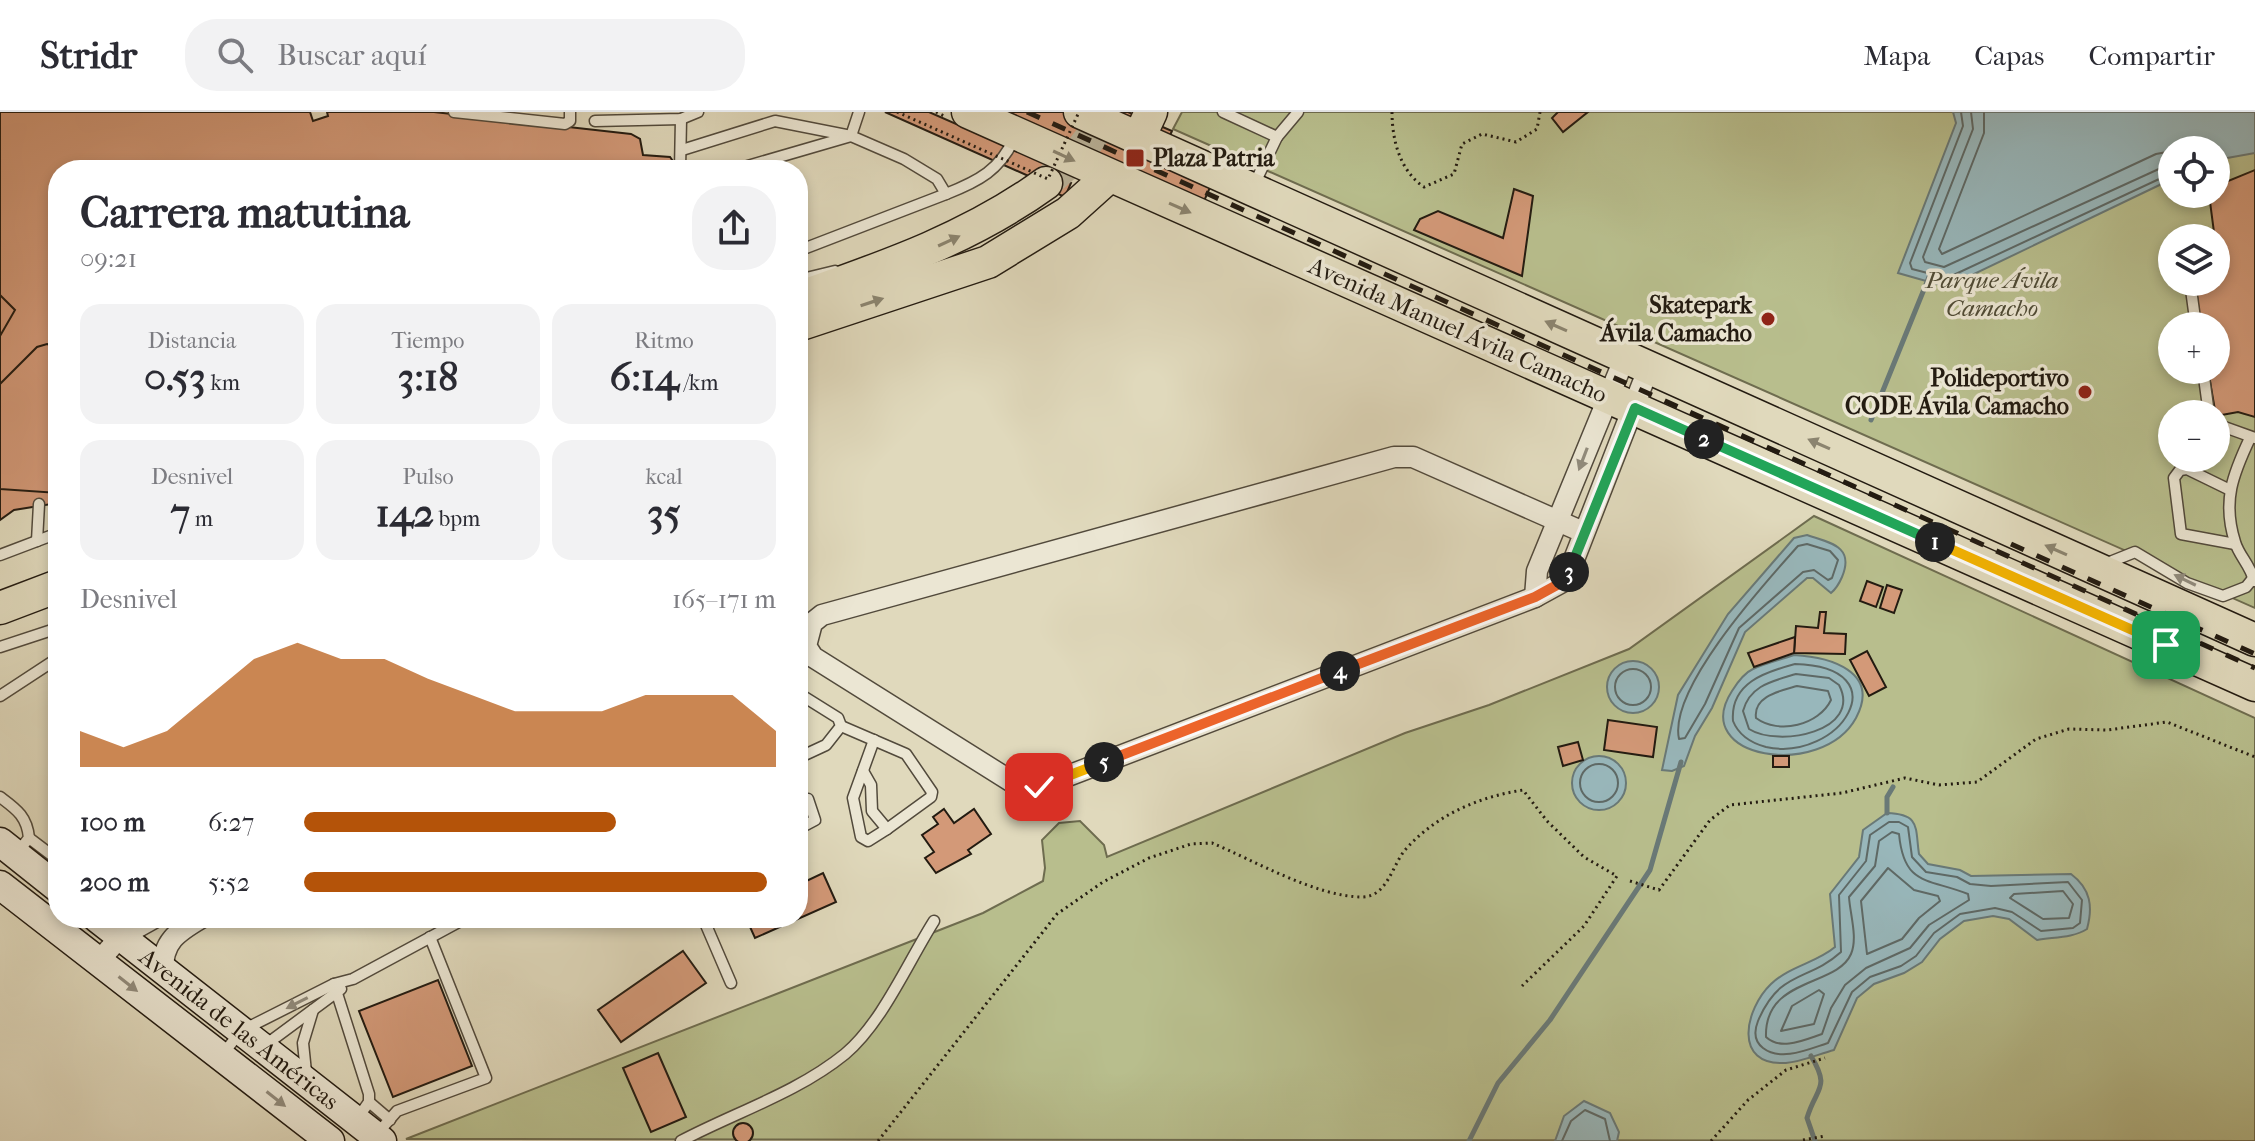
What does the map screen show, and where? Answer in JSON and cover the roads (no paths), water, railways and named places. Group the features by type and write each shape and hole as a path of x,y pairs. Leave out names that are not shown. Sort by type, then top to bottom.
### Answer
{"main road":[{"name":"Avenida Manuel Ávila Camacho","path":"968,112 1108,177 2255,685"},
{"name":"Avenida Manuel Ávila Camacho","path":"1079,112 1145,125 1252,189 2255,640"},
{"path":"808,322 988,262 1068,213 1108,177"},
{"path":"808,294 901,261 992,220 1046,183"},
{"path":"1217,224 1298,249 1310,249 1316,242 1314,227 1293,207"},
{"path":"0,585 48,568"},
{"path":"0,608 48,590"},
{"path":"15,845 48,877"},
{"name":"Avenida de las Américas","path":"0,885 48,922"},
{"name":"Avenida de las Américas","path":"56,928 330,1141"},
{"name":"Avenida de las Américas","path":"110,928 308,1082 374,1124"}],"street":[{"path":"808,649 813,657 1027,789 1535,597 1566,580 1621,402 1637,362"},
{"path":"1535,597 1537,571 1621,402 1637,362"},
{"path":"808,638 812,623 822,615 1394,457 1413,457 1583,532"},
{"path":"99,961 103,928"},
{"path":"163,971 167,944 184,928"}],"lane":[{"path":"454,112 565,124 570,121 570,112"},
{"path":"520,112 549,116"},
{"path":"595,117 611,120 681,119 698,112"},
{"path":"851,136 859,112"},
{"path":"1223,112 1277,137"},
{"path":"1252,189 1277,137 1298,112"},
{"path":"681,119 681,160"},
{"path":"682,150 775,121 851,136 937,179 946,194"},
{"path":"808,247 946,194 994,171 1006,156 1016,134"},
{"path":"768,160 851,136"},
{"path":"808,276 901,261"},
{"path":"2096,568 2135,552 2187,583 2223,596 2246,587 2254,580 2248,561 2235,544 2228,489 2253,438 2230,429"},
{"path":"2228,489 2187,469 2180,470 2174,478 2181,534 2235,544"},
{"path":"37,541 39,504"},
{"path":"0,555 48,537"},
{"path":"0,647 48,631"},
{"path":"0,696 48,665"},
{"path":"808,699 838,718 841,726 874,740 906,754 932,792 931,797 868,841 861,837 853,798 874,740"},
{"path":"808,753 826,745 841,726"},
{"path":"863,771 871,785 872,811 887,829"},
{"path":"0,797 21,812 28,824 15,845 48,857"},
{"path":"808,799 815,820 808,824"},
{"path":"681,1141 800,1086 847,1053 875,1021 934,921"},
{"path":"252,1039 336,988 447,928"},
{"path":"707,928 731,983"},
{"path":"336,988 367,1084 374,1124 397,1111 486,1078 430,937"},
{"path":"221,1056 314,1008 336,988"},
{"path":"308,1082 303,1043 314,1008"}],"water":[{"path":"1953,112 2255,112 2255,153 2230,157 2230,136 2158,136 2158,186 1947,287 1898,273 1956,123"},
{"path":"1807,535 1832,544 1843,552 1845,567 1838,586 1831,593 1813,578 1807,578 1745,632 1712,708 1695,736 1684,766 1672,771 1662,770 1678,695 1728,614 1794,538"},
{"path":"1794,655 1836,663 1857,678 1862,689 1862,702 1856,718 1839,737 1816,750 1790,755 1765,753 1743,746 1728,733 1723,714 1732,691 1750,671"},
{"path":"1633,661 1652,668 1659,687 1652,706 1633,713 1614,706 1607,687 1614,668"},
{"path":"1599,756 1618,764 1626,783 1618,802 1599,810 1580,802 1572,783 1580,764"},
{"path":"1887,813 1906,816 1911,820 1916,830 1919,854 1928,864 1960,870 1971,876 2071,874 2083,886 2089,899 2087,929 2070,936 2037,940 2009,919 1993,916 1964,921 1940,939 1922,962 1904,973 1874,984 1857,998 1834,1050 1786,1063 1769,1061 1757,1055 1748,1034 1755,1007 1778,978 1835,947 1830,894 1859,857 1863,830"},
{"path":"1584,1101 1610,1113 1619,1132 1617,1141 1555,1141 1564,1116"}],"waterway":[{"path":"1871,420 1929,277"},
{"path":"1469,1141 1498,1083 1550,1020 1650,870 1681,762"},
{"path":"1887,813 1887,797 1893,787"},
{"path":"1811,1056 1821,1082 1807,1118 1815,1141"}],"tunnel":[{"path":"1046,183 1077,155 1111,112"}],"railway":[{"path":"1027,112 2255,668"},
{"path":"2011,544 2255,654"}],"place":[{"name":"Plaza Patria","path":"1135,158"},
{"name":"Skatepark Ávila Camacho","path":"1768,319"},
{"name":"Polideportivo CODE Ávila Camacho","path":"2085,392"}],"park label":[{"name":"Parque Ávila Camacho","path":"1992,294"}]}
